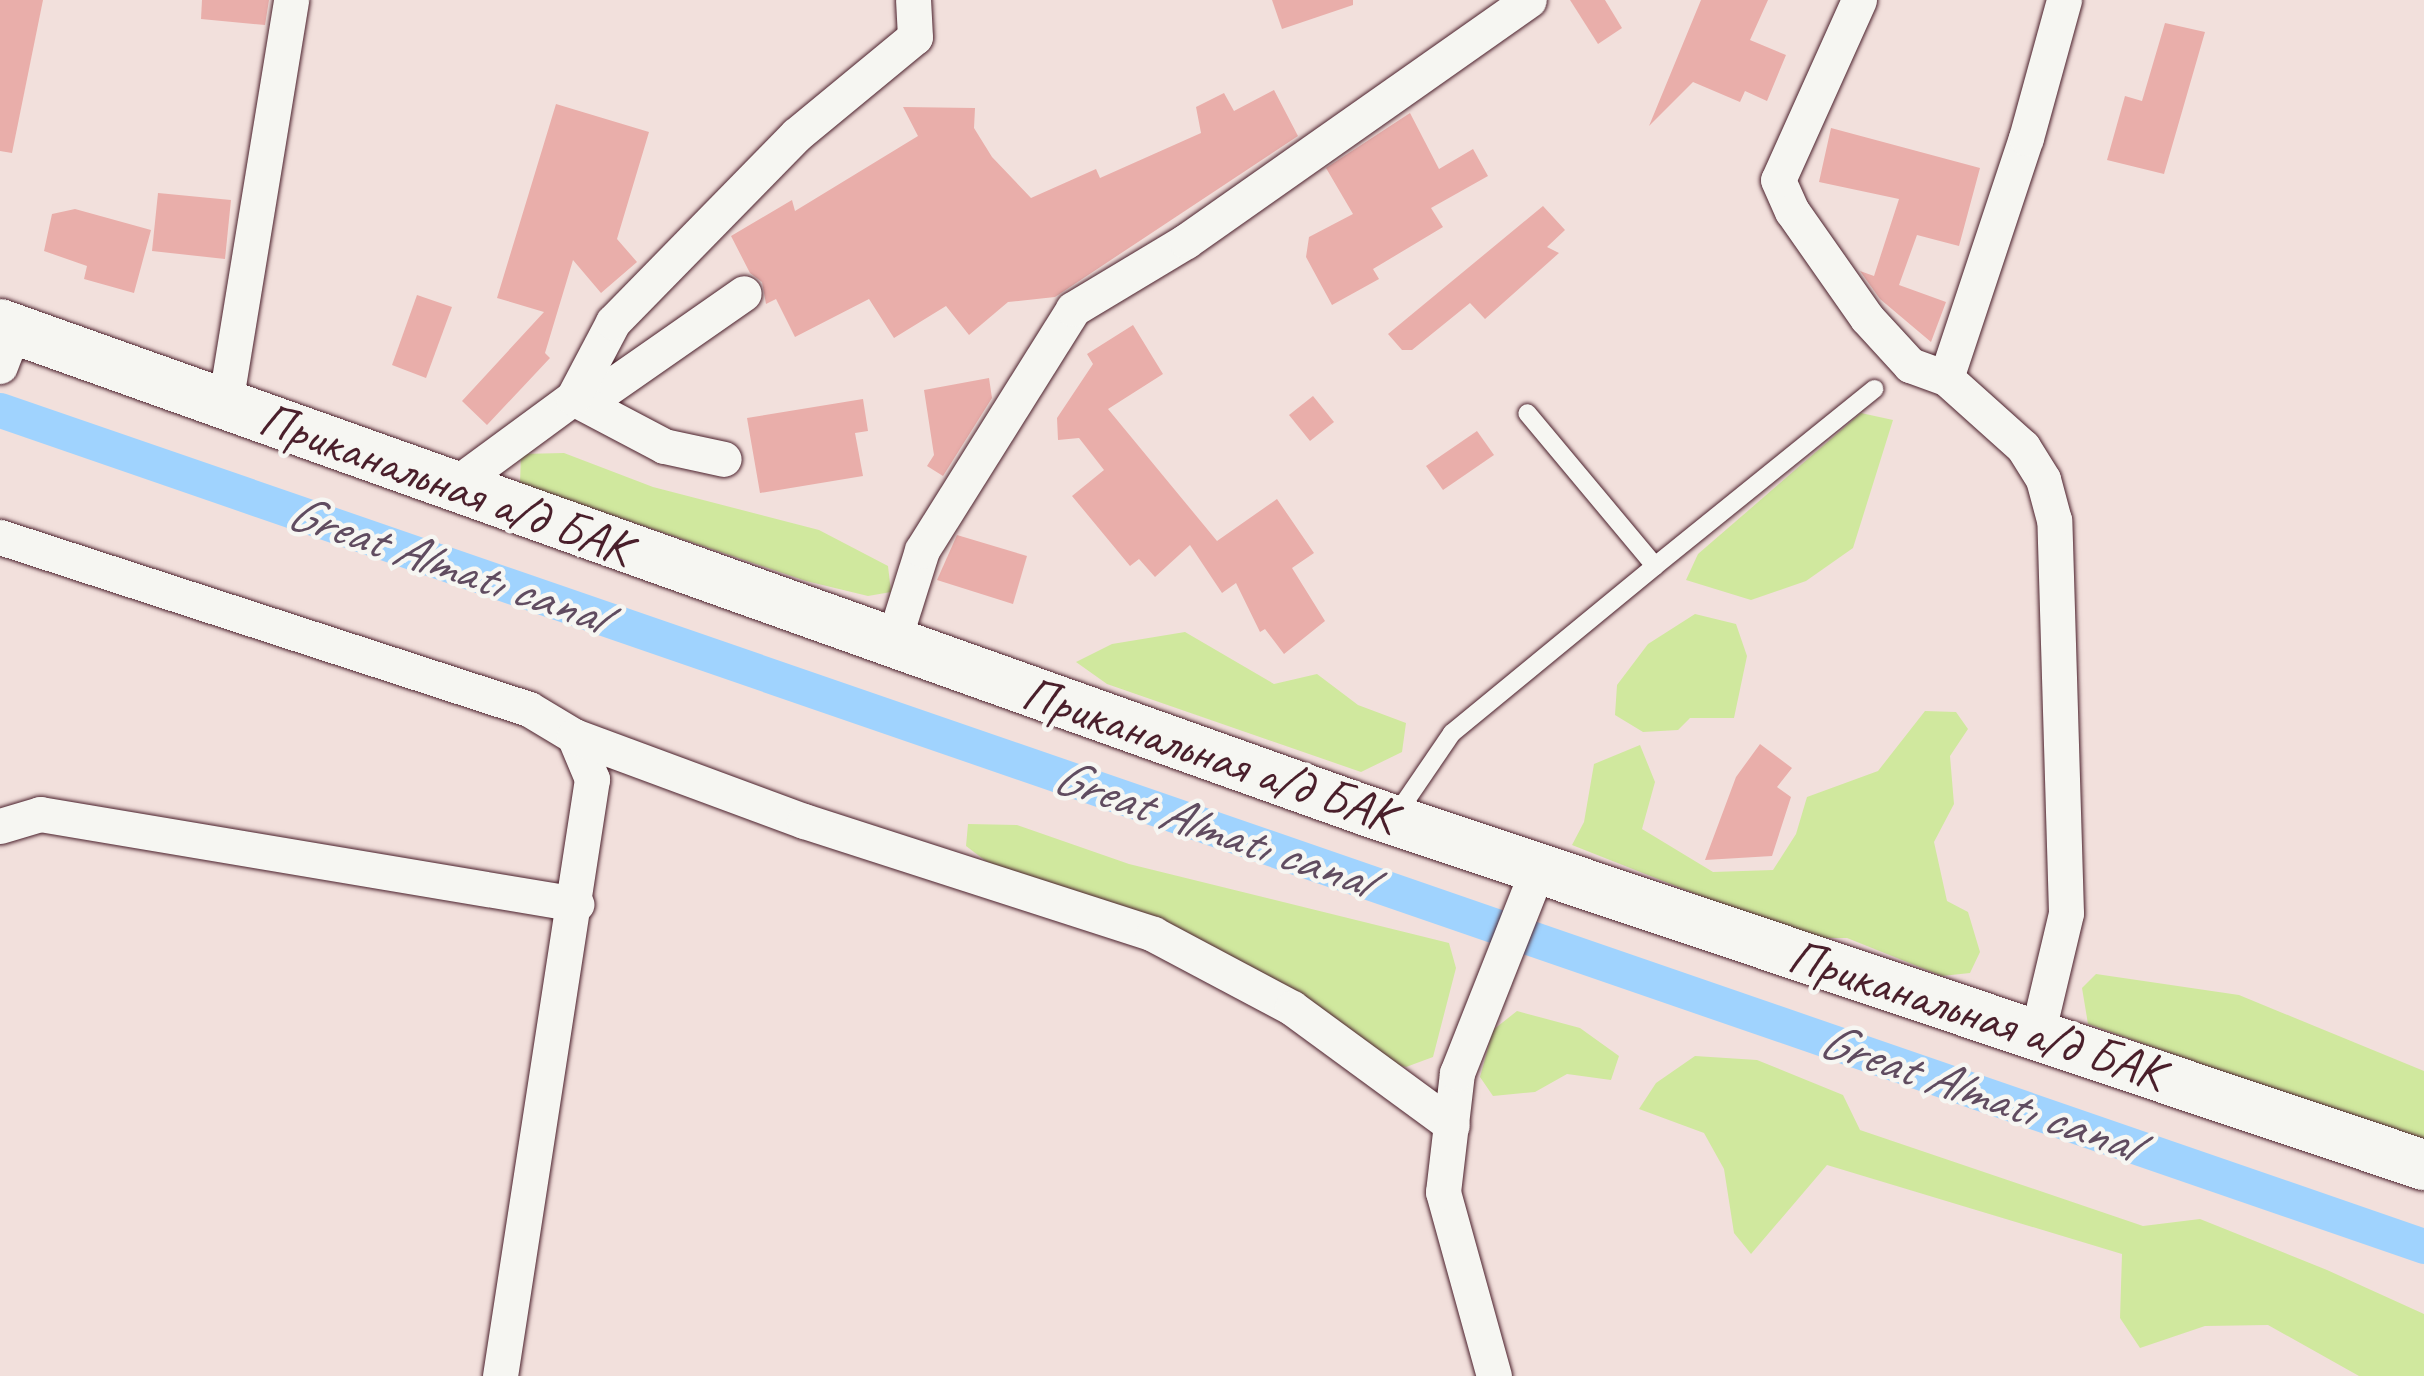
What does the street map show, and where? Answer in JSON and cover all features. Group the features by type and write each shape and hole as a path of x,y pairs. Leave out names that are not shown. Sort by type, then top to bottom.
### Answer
{"main road":[{"name":"Приканальная а/д БАК","path":"5,343 225,404 1393,820 2424,1164"}],"street":[{"path":"225,404 291,0"},
{"path":"573,398 613,322 796,135 915,37 913,0"},
{"path":"894,642 922,550 1073,308 1186,242 1529,0"},
{"path":"1859,0 1778,180 1792,210 1867,318 1910,366 1946,378 2023,447 2044,479 2054,520 2066,912 2036,1035"},
{"path":"1946,378 2026,138 2064,0"},
{"path":"453,486 573,398 606,390 744,293"},
{"path":"573,398 664,446 724,459"},
{"path":"0,537 529,710 574,736 804,821 1153,934 1292,1008 1452,1125"},
{"path":"500,1376 576,904 592,779 574,736"},
{"path":"0,826 40,814 576,904"},
{"path":"1494,1376 1443,1192 1457,1074 1538,870"}],"lane":[{"path":"1393,820 1452,733 1874,389"},
{"path":"1527,413 1654,566"}],"green space":[{"path":"1861,413 1893,420 1853,548 1806,581 1751,600 1686,580 1698,554"},
{"path":"564,453 653,487 819,530 888,566 891,592 868,596 806,581 520,484 521,454"},
{"path":"1695,614 1736,624 1747,656 1734,718 1690,718 1678,730 1643,732 1615,715 1617,685 1648,644"},
{"path":"1185,632 1274,684 1317,674 1358,705 1406,723 1402,752 1361,772 1107,684 1076,662 1112,644"},
{"path":"1925,711 1956,712 1968,729 1950,756 1954,804 1934,842 1947,901 1968,912 1980,952 1970,973 1942,976 1847,938 1807,938 1572,845 1584,822 1594,764 1640,745 1655,782 1642,829 1713,872 1773,870 1796,834 1807,797 1878,771"},
{"path":"968,824 1017,825 1129,864 1449,943 1456,968 1433,1057 1406,1067 1376,1059 1015,883 966,846"},
{"path":"2096,974 2239,995 2424,1071 2424,1143 2088,1024 2082,988"},
{"path":"1517,1011 1580,1028 1619,1056 1611,1080 1567,1074 1535,1092 1493,1096 1480,1077 1493,1030"},
{"path":"1695,1056 1757,1060 1843,1095 1860,1130 2143,1226 2200,1219 2327,1270 2424,1314 2424,1376 2359,1376 2268,1325 2205,1326 2140,1348 2120,1318 2122,1254 1827,1165 1751,1254 1734,1233 1724,1169 1704,1133 1639,1109 1656,1083"}],"building":[{"path":"0,0 43,0 12,153 0,151"},
{"path":"202,0 269,0 265,25 201,19"},
{"path":"1272,0 1353,0 1353,5 1282,29"},
{"path":"1570,0 1605,0 1622,28 1598,44"},
{"path":"1701,0 1768,0 1750,40 1786,55 1767,101 1745,91 1740,102 1693,82 1649,126"},
{"path":"2165,23 2205,32 2164,174 2107,160 2125,96 2142,101"},
{"path":"1274,90 1298,136 1055,297 1008,302 969,335 946,306 894,338 869,299 795,337 776,299 766,304 762,282 750,273 731,236 792,200 795,211 918,136 903,107 975,108 974,128 992,157 1031,198 1096,169 1100,178 1201,133 1196,107 1224,93 1234,111"},
{"path":"556,104 649,132 617,239 637,262 601,293 573,260 545,353 550,358 487,425 462,401 544,312 497,298"},
{"path":"1410,113 1439,169 1473,149 1488,176 1431,208 1443,227 1373,269 1379,279 1332,305 1306,257 1309,237 1353,214 1326,168"},
{"path":"1831,128 1980,168 1959,246 1917,235 1899,285 1946,302 1931,342 1880,299 1860,271 1874,276 1899,199 1819,182"},
{"path":"158,193 231,200 225,259 152,251"},
{"path":"1543,206 1565,230 1547,247 1559,253 1485,319 1470,303 1412,350 1402,350 1388,334"},
{"path":"75,209 151,230 134,293 84,279 87,266 44,251 52,214"},
{"path":"417,295 452,307 426,378 392,365"},
{"path":"1133,325 1163,374 1108,409 1217,541 1277,499 1314,553 1292,568 1325,621 1284,654 1265,629 1260,632 1236,583 1222,593 1190,545 1155,577 1139,559 1130,566 1072,496 1104,470 1079,438 1058,440 1057,418 1093,364 1087,354"},
{"path":"989,378 992,398 943,476 927,466 934,455 924,390"},
{"path":"1313,396 1334,422 1310,441 1289,415"},
{"path":"863,399 868,431 855,433 863,476 760,493 747,418"},
{"path":"1477,431 1494,455 1443,490 1426,466"},
{"path":"957,535 1027,556 1013,604 937,580"},
{"path":"1760,744 1792,768 1777,787 1791,797 1772,856 1705,860 1736,777"}],"waterway":[{"name":"Great Almatı canal","path":"0,410 2424,1246"}]}
